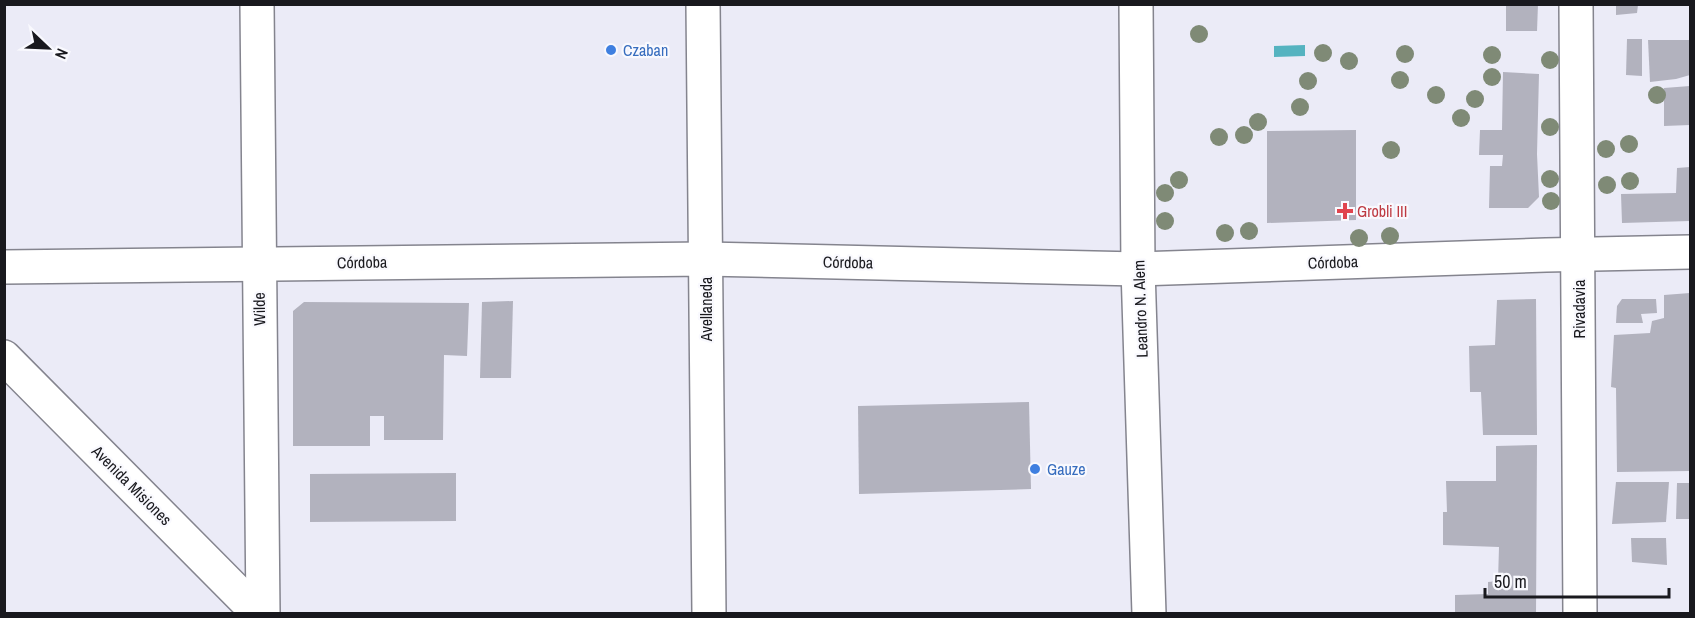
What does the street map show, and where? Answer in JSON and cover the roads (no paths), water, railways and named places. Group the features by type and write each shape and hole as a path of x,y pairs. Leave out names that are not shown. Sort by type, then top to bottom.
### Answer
{"street":[{"name":"Wilde","path":"256,4 261,614"},
{"name":"Avellaneda","path":"703,4 709,614"},
{"name":"Leandro N. Alem","path":"1136,4 1138,269 1149,614"},
{"name":"Rivadavia","path":"1576,4 1580,614"},
{"name":"Córdoba","path":"4,267 705,259 1138,269 1690,252"},
{"name":"Avenida Misiones","path":"4,357 261,614"}],"water":[{"path":"1305,45 1305,56 1274,57 1274,46"}],"place":[{"name":"Czaban","path":"611,50"},
{"name":"Grobli III","path":"1345,211"},
{"name":"Gauze","path":"1035,469"}]}
